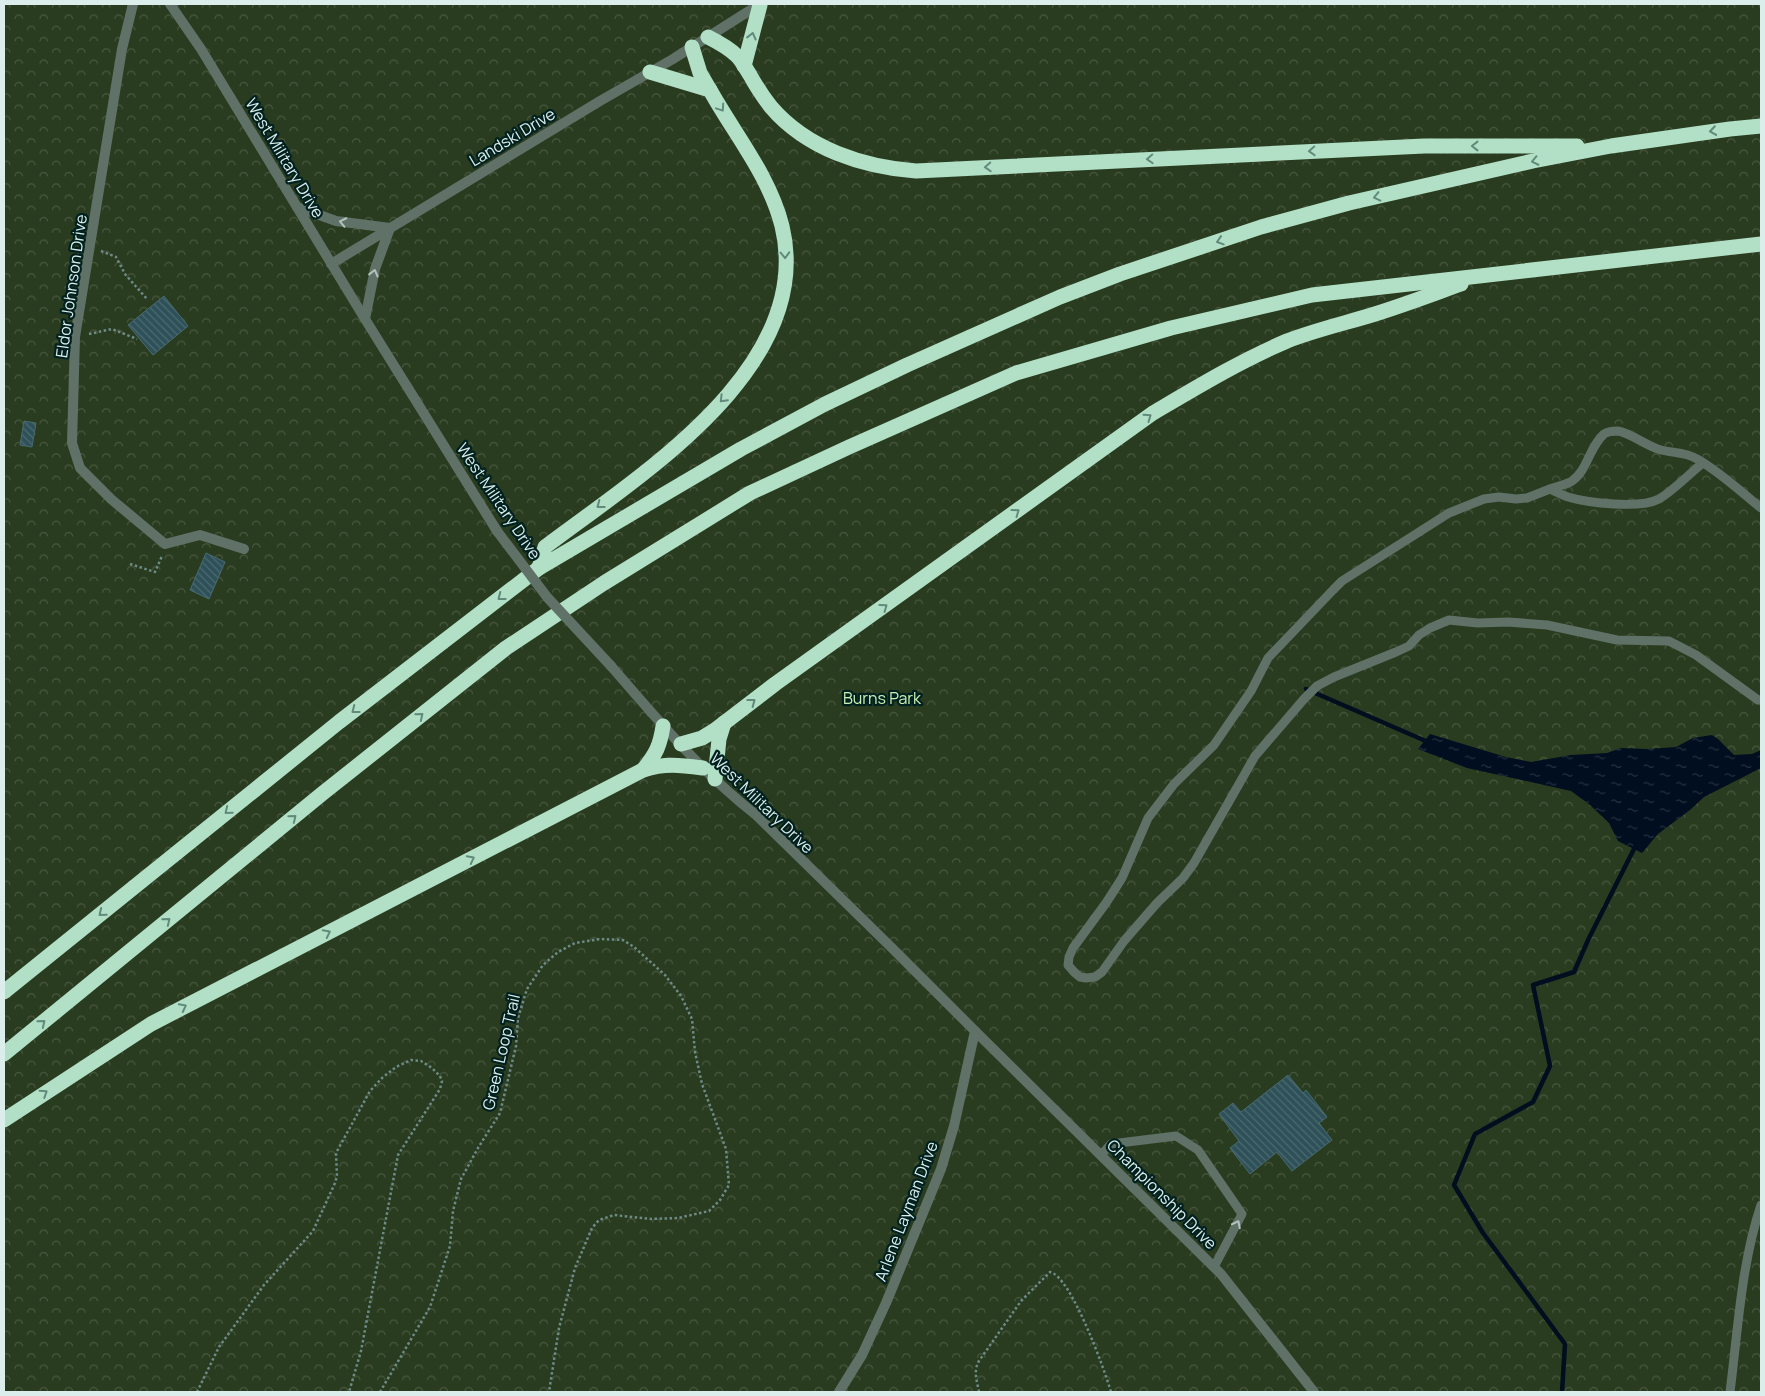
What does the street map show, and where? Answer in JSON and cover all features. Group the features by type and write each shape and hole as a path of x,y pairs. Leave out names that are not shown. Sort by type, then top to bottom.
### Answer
{"highway":[{"path":"744,66 761,4"},
{"path":"708,36 739,57 772,108 789,124 812,141 847,158 893,169 916,171 1424,146 1611,146"},
{"path":"539,568 545,547 673,450 737,385 754,362 770,334 778,312 784,286 785,259 782,226 774,199 763,176 700,73 692,47"},
{"path":"650,72 710,90"},
{"path":"4,992 339,722 539,568 732,454 826,404 907,365 1060,297 1120,274 1261,227 1349,203 1533,161 1611,146 1761,126"},
{"path":"4,1054 506,648 604,583 750,493 849,447 1025,370 1172,328 1312,296 1761,244"},
{"path":"681,744 702,738 724,723 775,684 1153,413 1204,382 1240,362 1288,341 1376,314 1485,276"},
{"path":"714,779 719,739 724,723"},
{"path":"643,770 655,756 660,744 663,726"},
{"path":"4,1120 151,1024 643,770 660,765 703,768"}],"street":[{"name":"Eldor Johnson Drive","path":"133,4 122,49 75,337 72,443 80,468 111,499 165,544"},
{"name":"West Military Drive","path":"170,4 201,49 331,264 497,531 547,596 703,768 755,814 975,1031"},
{"name":"Landski Drive","path":"331,264 761,4"},
{"path":"297,207 336,221 390,228 375,269 365,319"},
{"path":"165,544 200,535 244,549"},
{"name":"Championship Drive","path":"975,1031 1214,1267 1314,1392"},
{"name":"Arlene Layman Drive","path":"839,1392 862,1354 886,1303 941,1169 954,1126 975,1031"}],"lane":[{"path":"1761,508 1703,463 1685,454 1659,450 1624,434 1611,431 1604,434 1579,475 1570,482 1526,498 1499,497 1484,500 1449,513 1342,581 1268,658 1251,691 1214,746 1174,784 1148,818 1122,878 1073,948 1068,965 1080,977 1095,977 1102,972 1124,941 1157,903 1183,878 1203,848 1255,756 1317,686 1409,646 1418,635 1449,620 1478,623 1508,622 1547,625 1618,640 1668,641 1696,655 1758,700 1761,700"},
{"path":"1550,489 1579,500 1630,505 1648,503 1659,499 1703,463"},
{"path":"1101,1155 1111,1144 1176,1136 1198,1150 1242,1214 1214,1267"},
{"path":"1730,1392 1748,1256 1761,1205"}],"path":[{"path":"91,247 116,257 124,274 147,299"},
{"path":"75,337 112,329 138,339"},
{"path":"130,564 155,572 165,544"},
{"name":"Green Loop Trail","path":"380,1392 430,1307 450,1246 453,1211 461,1179 500,1113 516,1046 518,1018 527,989 543,966 558,952 575,943 600,939 623,940 639,951 666,975 681,996 692,1019 695,1052 702,1084 726,1149 729,1185 720,1200 709,1211 678,1218 651,1219 614,1215 599,1220 592,1228 575,1268 559,1328 549,1392"},
{"path":"197,1392 219,1347 264,1285 313,1231 335,1182 336,1153 370,1091 396,1067 411,1060 422,1061 440,1076 442,1082 432,1103 398,1155 361,1351 349,1392"},
{"path":"979,1392 975,1367 1022,1300 1050,1272 1054,1273 1065,1285 1092,1337 1111,1392"}],"green space":[{"name":"Burns Park","path":"4,4 1761,4 1761,1392 4,1392"}],"water":[{"path":"1430,734 1506,757 1531,762 1571,755 1607,753 1621,748 1676,747 1693,738 1712,735 1734,755 1752,754 1761,750 1761,768 1704,797 1658,834 1642,853 1618,841 1609,823 1590,805 1571,791 1467,768 1418,749"}],"building":[{"path":"164,296 188,326 153,355 128,325"},
{"path":"24,421 36,423 32,447 20,445"},
{"path":"206,553 225,562 209,599 190,590"},
{"path":"1288,1075 1303,1093 1306,1090 1327,1117 1319,1123 1332,1140 1292,1171 1277,1152 1250,1174 1230,1148 1239,1141 1219,1114 1233,1103 1241,1112"}],"waterway":[{"path":"1306,689 1428,742"},
{"path":"1562,1392 1565,1344 1483,1233 1454,1185 1475,1134 1533,1102 1550,1066 1533,985 1574,972 1636,845"}]}
